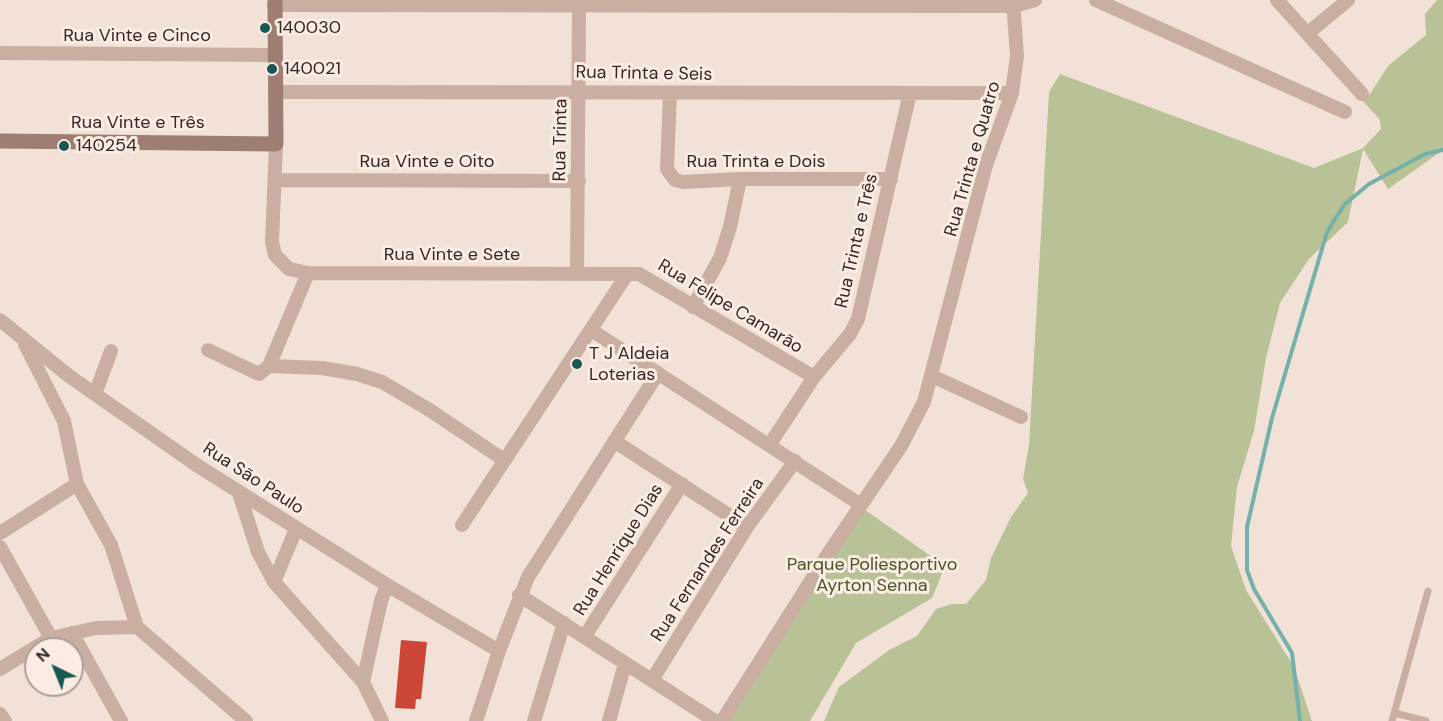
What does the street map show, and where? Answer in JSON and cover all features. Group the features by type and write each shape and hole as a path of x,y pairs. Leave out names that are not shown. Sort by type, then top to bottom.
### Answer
{"main road":[{"path":"274,3 276,144"},
{"name":"Rua Vinte e Três","path":"0,141 276,144"}],"street":[{"path":"274,3 579,6 672,3 1014,3 1035,0"},
{"path":"1096,0 1345,112"},
{"path":"1276,0 1362,94"},
{"path":"1308,33 1348,0"},
{"name":"Rua Trinta e Quatro","path":"722,721 915,423 932,376 948,319 986,165 1012,93 1016,73 1014,3"},
{"name":"Rua Trinta","path":"577,274 579,6"},
{"name":"Rua Vinte e Cinco","path":"0,53 274,55"},
{"name":"Rua Trinta e Seis","path":"275,92 1012,93"},
{"name":"Rua Trinta e Dois","path":"670,93 667,169 670,175 683,182 740,179 891,179"},
{"name":"Rua Trinta e Três","path":"770,444 814,377 850,334 858,319 910,93"},
{"path":"275,180 276,144"},
{"path":"693,307 720,258 732,219 740,179"},
{"name":"Rua Vinte e Oito","path":"275,180 579,181"},
{"name":"Rua Vinte e Sete","path":"275,180 272,242 275,255 290,269 308,273 626,276"},
{"path":"208,350 259,374 269,366 308,273"},
{"path":"462,525 626,276"},
{"name":"Rua Felipe Camarão","path":"626,276 647,276 693,307 814,377"},
{"name":"Rua São Paulo","path":"0,320 95,394 239,493 499,651"},
{"path":"591,330 861,505"},
{"path":"20,334 64,421 67,448 77,484 111,545 137,627 246,721"},
{"path":"95,394 111,351"},
{"path":"269,366 322,368 357,374 382,382 428,409 504,460"},
{"path":"476,721 519,594 544,549 658,373"},
{"path":"932,376 1021,417"},
{"path":"614,441 747,528"},
{"name":"Rua Fernandes Ferreira","path":"652,680 747,528 795,461"},
{"path":"0,533 77,484"},
{"name":"Rua Henrique Dias","path":"585,636 682,484"},
{"path":"239,493 258,552 274,582 363,682 382,721"},
{"path":"274,582 296,529"},
{"path":"0,548 50,637"},
{"path":"363,682 381,601 387,585"},
{"path":"519,594 716,721"},
{"path":"534,721 564,623"},
{"path":"55,637 96,628 137,627"},
{"path":"72,633 122,721"},
{"path":"0,669 24,654"},
{"path":"609,721 625,664"},
{"path":"0,714 5,721"}],"lane":[{"path":"1392,721 1428,591"},
{"path":"1394,713 1426,721"}],"green space":[{"path":"1437,0 1443,0 1443,150 1388,189 1363,149 1348,222 1309,259 1280,303 1266,358 1254,431 1237,487 1231,546 1246,590 1294,667 1312,721 824,721 839,687 889,650 917,636 936,609 952,604 966,604 986,580 991,558 1011,517 1028,493 1023,479 1029,445 1049,92 1060,74 1314,168 1363,148 1381,129 1380,120 1363,101 1388,66 1426,35 1425,14"},
{"name":"Parque Poliesportivo Ayrton Senna","path":"858,505 945,566 932,598 856,643 810,721 717,721"}],"building":[{"path":"401,640 427,642 421,699 416,699 415,709 395,708"}],"waterway":[{"path":"1300,721 1292,653 1254,589 1247,570 1247,527 1272,418 1327,232 1337,216 1345,204 1369,184 1425,154 1443,150"}],"place":[{"name":"140030","path":"265,28"},
{"name":"140021","path":"272,69"},
{"name":"140254","path":"64,146"},
{"name":"T J Aldeia Loterias","path":"577,364"}]}
